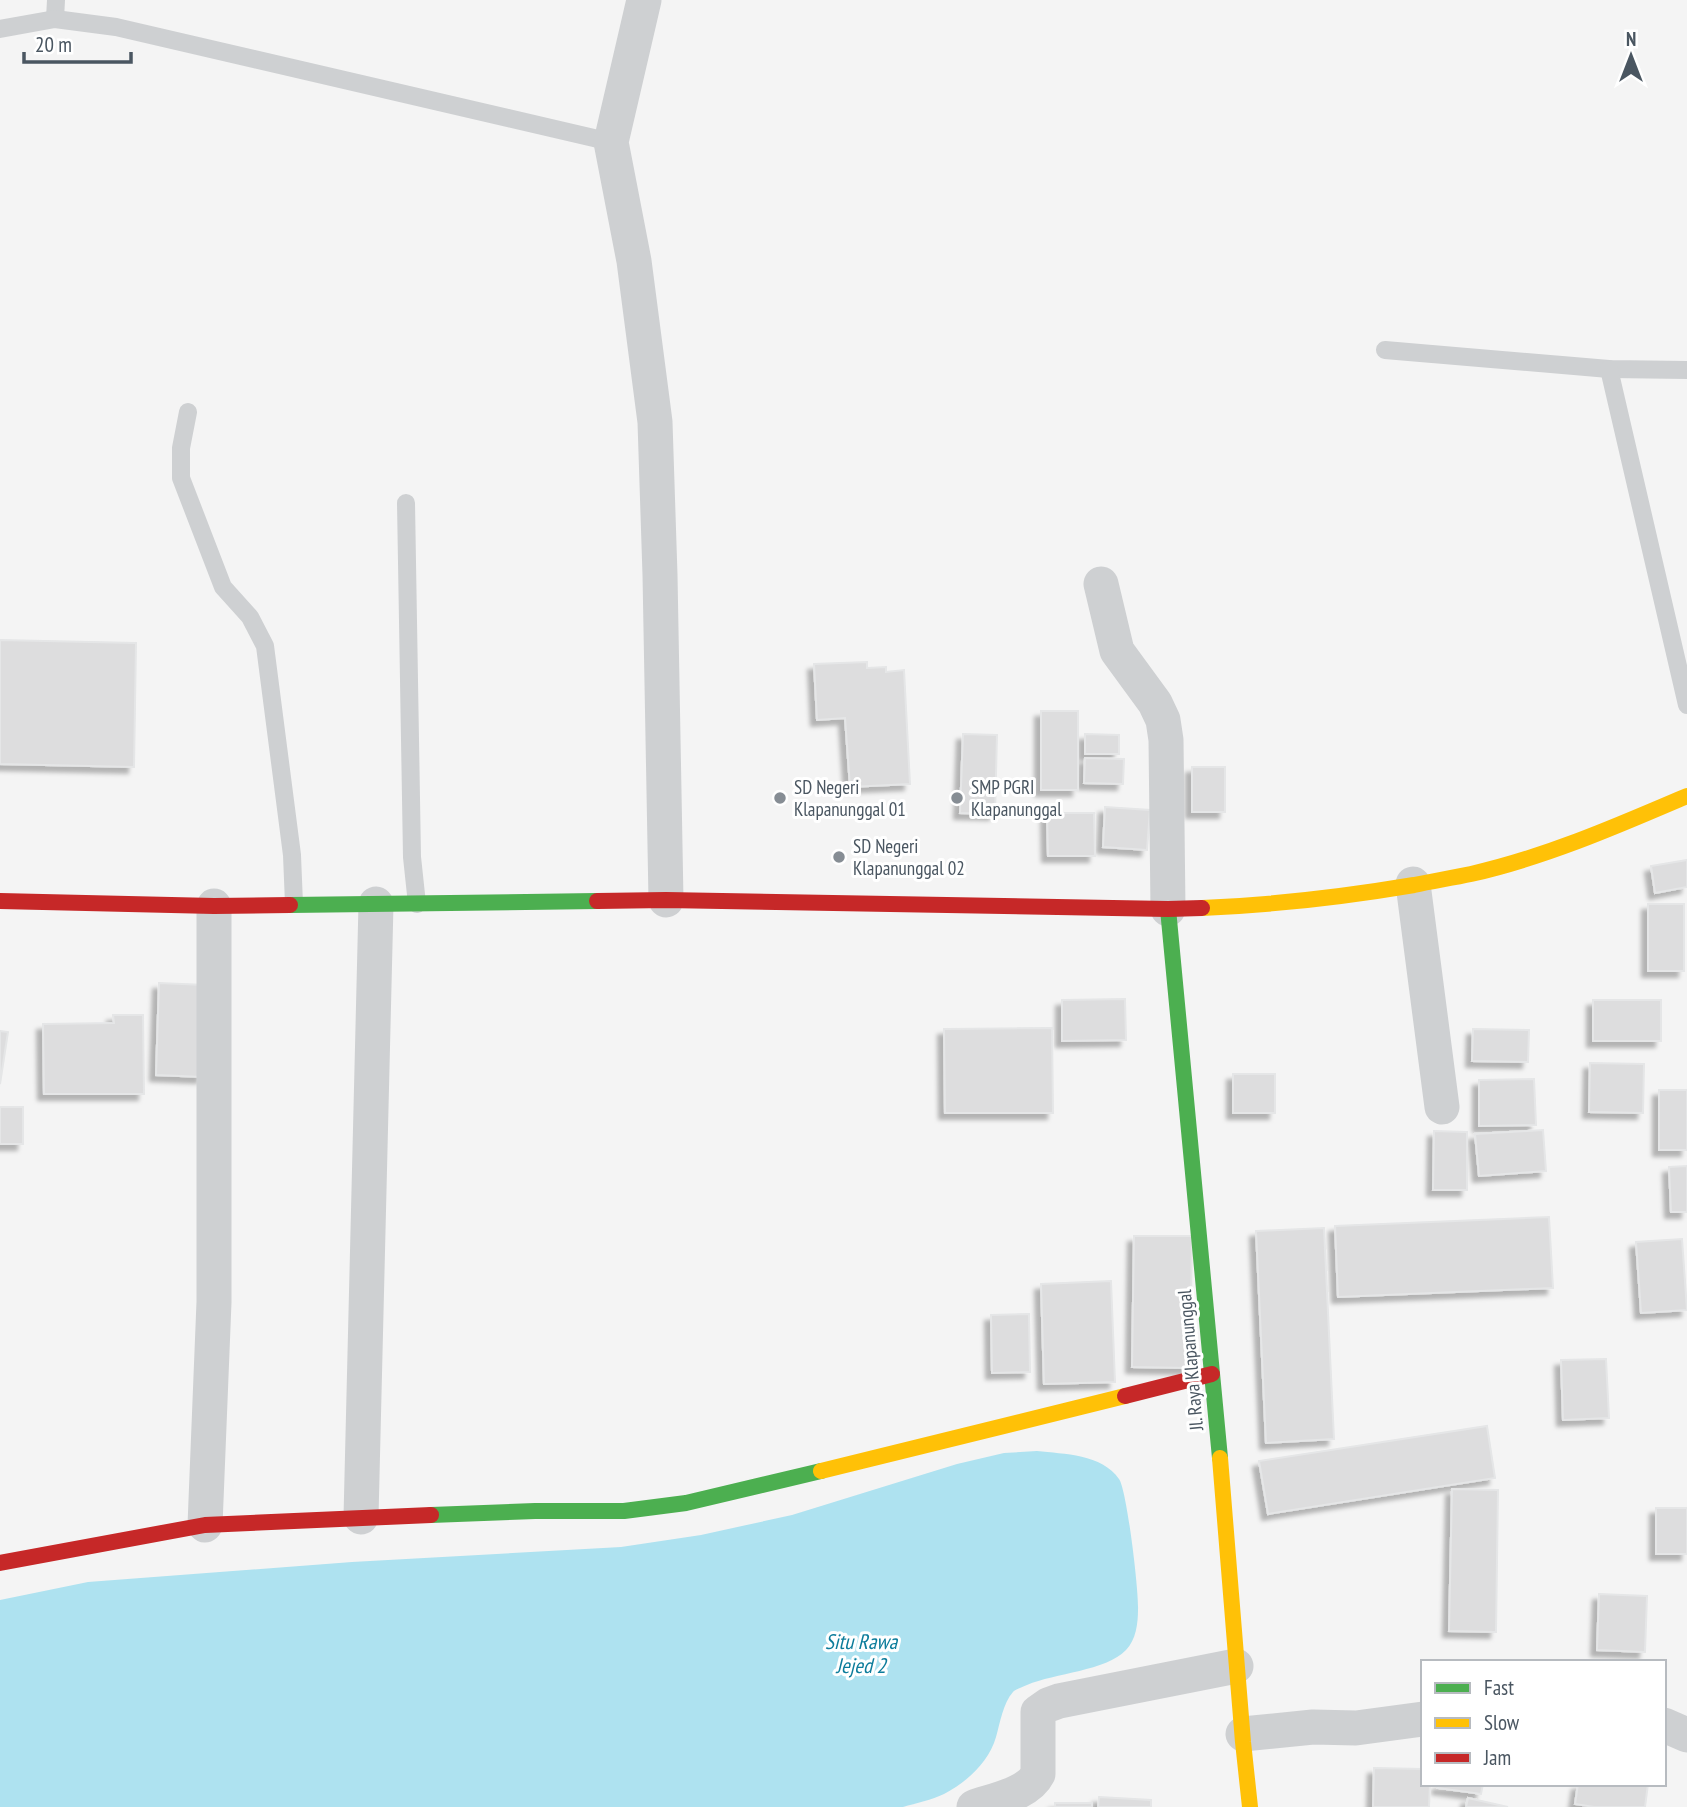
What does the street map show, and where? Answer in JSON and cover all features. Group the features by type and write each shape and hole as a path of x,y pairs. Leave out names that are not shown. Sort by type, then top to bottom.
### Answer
{"street":[{"path":"644,0 611,142 634,261 655,422 666,900"},
{"path":"1101,584 1117,651 1155,704 1163,720 1166,740 1168,909"},
{"path":"0,901 214,906 666,900 1168,909 1255,906 1350,896 1472,874 1602,832 1687,796"},
{"path":"1413,884 1442,1107"},
{"path":"360,1517 376,904"},
{"path":"205,1525 214,1303 214,906"},
{"name":"Jl. Raya Klapanunggal","path":"1168,909 1195,1173 1250,1807"},
{"path":"0,1563 205,1525 535,1511 624,1511 686,1503 1212,1374"},
{"path":"974,1807 1018,1791 1035,1781 1038,1774 1038,1712 1048,1705 1237,1666"},
{"path":"1243,1734 1312,1727 1356,1728 1421,1719"},
{"path":"1666,1726 1687,1735"}],"lane":[{"path":"55,19 56,0"},
{"path":"0,29 55,19 116,27 611,142"},
{"path":"1385,350 1609,369 1687,370"},
{"path":"1609,369 1687,705"},
{"path":"188,412 181,447 181,478 223,587 250,617 265,646 292,855 294,904"},
{"path":"406,503 412,857 417,904"}],"water":[{"name":"Situ Rawa Jejed 2","path":"1037,1451 1093,1460 1103,1464 1119,1479 1135,1564 1138,1600 1136,1631 1126,1650 1106,1663 1038,1681 1014,1691 1002,1713 993,1746 983,1763 961,1784 934,1798 903,1807 0,1807 0,1600 88,1582 352,1562 621,1547 701,1535 792,1515 957,1464 1004,1453"}],"building":[{"path":"0,640 136,643 134,767 0,764"},
{"path":"867,662 867,668 886,667 886,672 904,670 910,784 850,787 845,718 817,720 814,664"},
{"path":"1041,711 1078,711 1078,790 1041,790"},
{"path":"963,734 997,735 995,814 960,813"},
{"path":"1085,734 1119,735 1119,754 1085,754"},
{"path":"1085,758 1124,759 1123,784 1084,783"},
{"path":"1192,767 1225,767 1225,812 1192,812"},
{"path":"1105,807 1150,810 1147,850 1103,847"},
{"path":"1047,813 1094,813 1095,856 1048,856"},
{"path":"1687,860 1687,887 1655,893 1651,866"},
{"path":"1648,904 1684,904 1684,971 1648,971"},
{"path":"159,983 205,985 203,1077 156,1075"},
{"path":"1125,999 1126,1040 1062,1041 1062,1000"},
{"path":"1593,1000 1661,1000 1661,1041 1593,1041"},
{"path":"113,1015 143,1015 144,1094 44,1094 43,1024 114,1023"},
{"path":"1052,1028 1053,1113 945,1113 944,1029"},
{"path":"1473,1029 1529,1030 1528,1062 1472,1061"},
{"path":"0,1031 8,1032 0,1084"},
{"path":"1590,1063 1644,1064 1643,1113 1589,1112"},
{"path":"1233,1074 1275,1074 1275,1113 1233,1113"},
{"path":"1534,1079 1536,1125 1479,1126 1479,1080"},
{"path":"1659,1090 1687,1090 1687,1150 1659,1150"},
{"path":"0,1107 23,1107 23,1144 0,1144"},
{"path":"1543,1130 1546,1171 1479,1176 1475,1134"},
{"path":"1434,1131 1467,1132 1467,1190 1433,1190"},
{"path":"1687,1166 1687,1212 1671,1212 1669,1167"},
{"path":"1549,1217 1553,1288 1338,1297 1335,1226"},
{"path":"1324,1228 1334,1439 1266,1443 1256,1231"},
{"path":"1134,1236 1192,1236 1190,1368 1132,1367"},
{"path":"1682,1239 1687,1310 1641,1313 1636,1242"},
{"path":"1111,1281 1115,1382 1044,1384 1041,1284"},
{"path":"1029,1314 1030,1372 992,1373 991,1315"},
{"path":"1606,1359 1609,1418 1563,1420 1561,1360"},
{"path":"1487,1426 1495,1478 1268,1514 1259,1461"},
{"path":"1452,1489 1498,1490 1496,1632 1449,1631"},
{"path":"1656,1508 1687,1508 1687,1554 1656,1554"},
{"path":"1599,1594 1647,1596 1645,1652 1597,1650"},
{"path":"1374,1768 1421,1769 1421,1786 1430,1786 1429,1807 1373,1807"},
{"path":"1438,1786 1483,1786 1481,1794"},
{"path":"1578,1786 1648,1786 1645,1807 1594,1807 1575,1804"},
{"path":"1099,1797 1151,1800 1151,1807 1098,1807"},
{"path":"1468,1798 1508,1807 1466,1807"},
{"path":"1055,1803 1092,1803 1092,1807 1055,1807"}],"traffic: fast":[{"path":"290,905 597,901"},
{"path":"1168,909 1220,1458"},
{"path":"431,1515 624,1511 686,1503 821,1471"}],"traffic: slow":[{"path":"1202,908 1334,897 1471,874 1554,850 1687,796"},
{"path":"821,1471 1125,1396"},
{"path":"1220,1458 1250,1807"}],"traffic: jam":[{"path":"0,901 290,905"},
{"path":"597,901 1202,908"},
{"path":"1125,1396 1212,1374"},
{"path":"0,1563 205,1525 431,1515"}],"place":[{"name":"SD Negeri Klapanunggal 01","path":"780,798"},
{"name":"SMP PGRI Klapanunggal","path":"957,798"},
{"name":"SD Negeri Klapanunggal 02","path":"839,857"}]}
